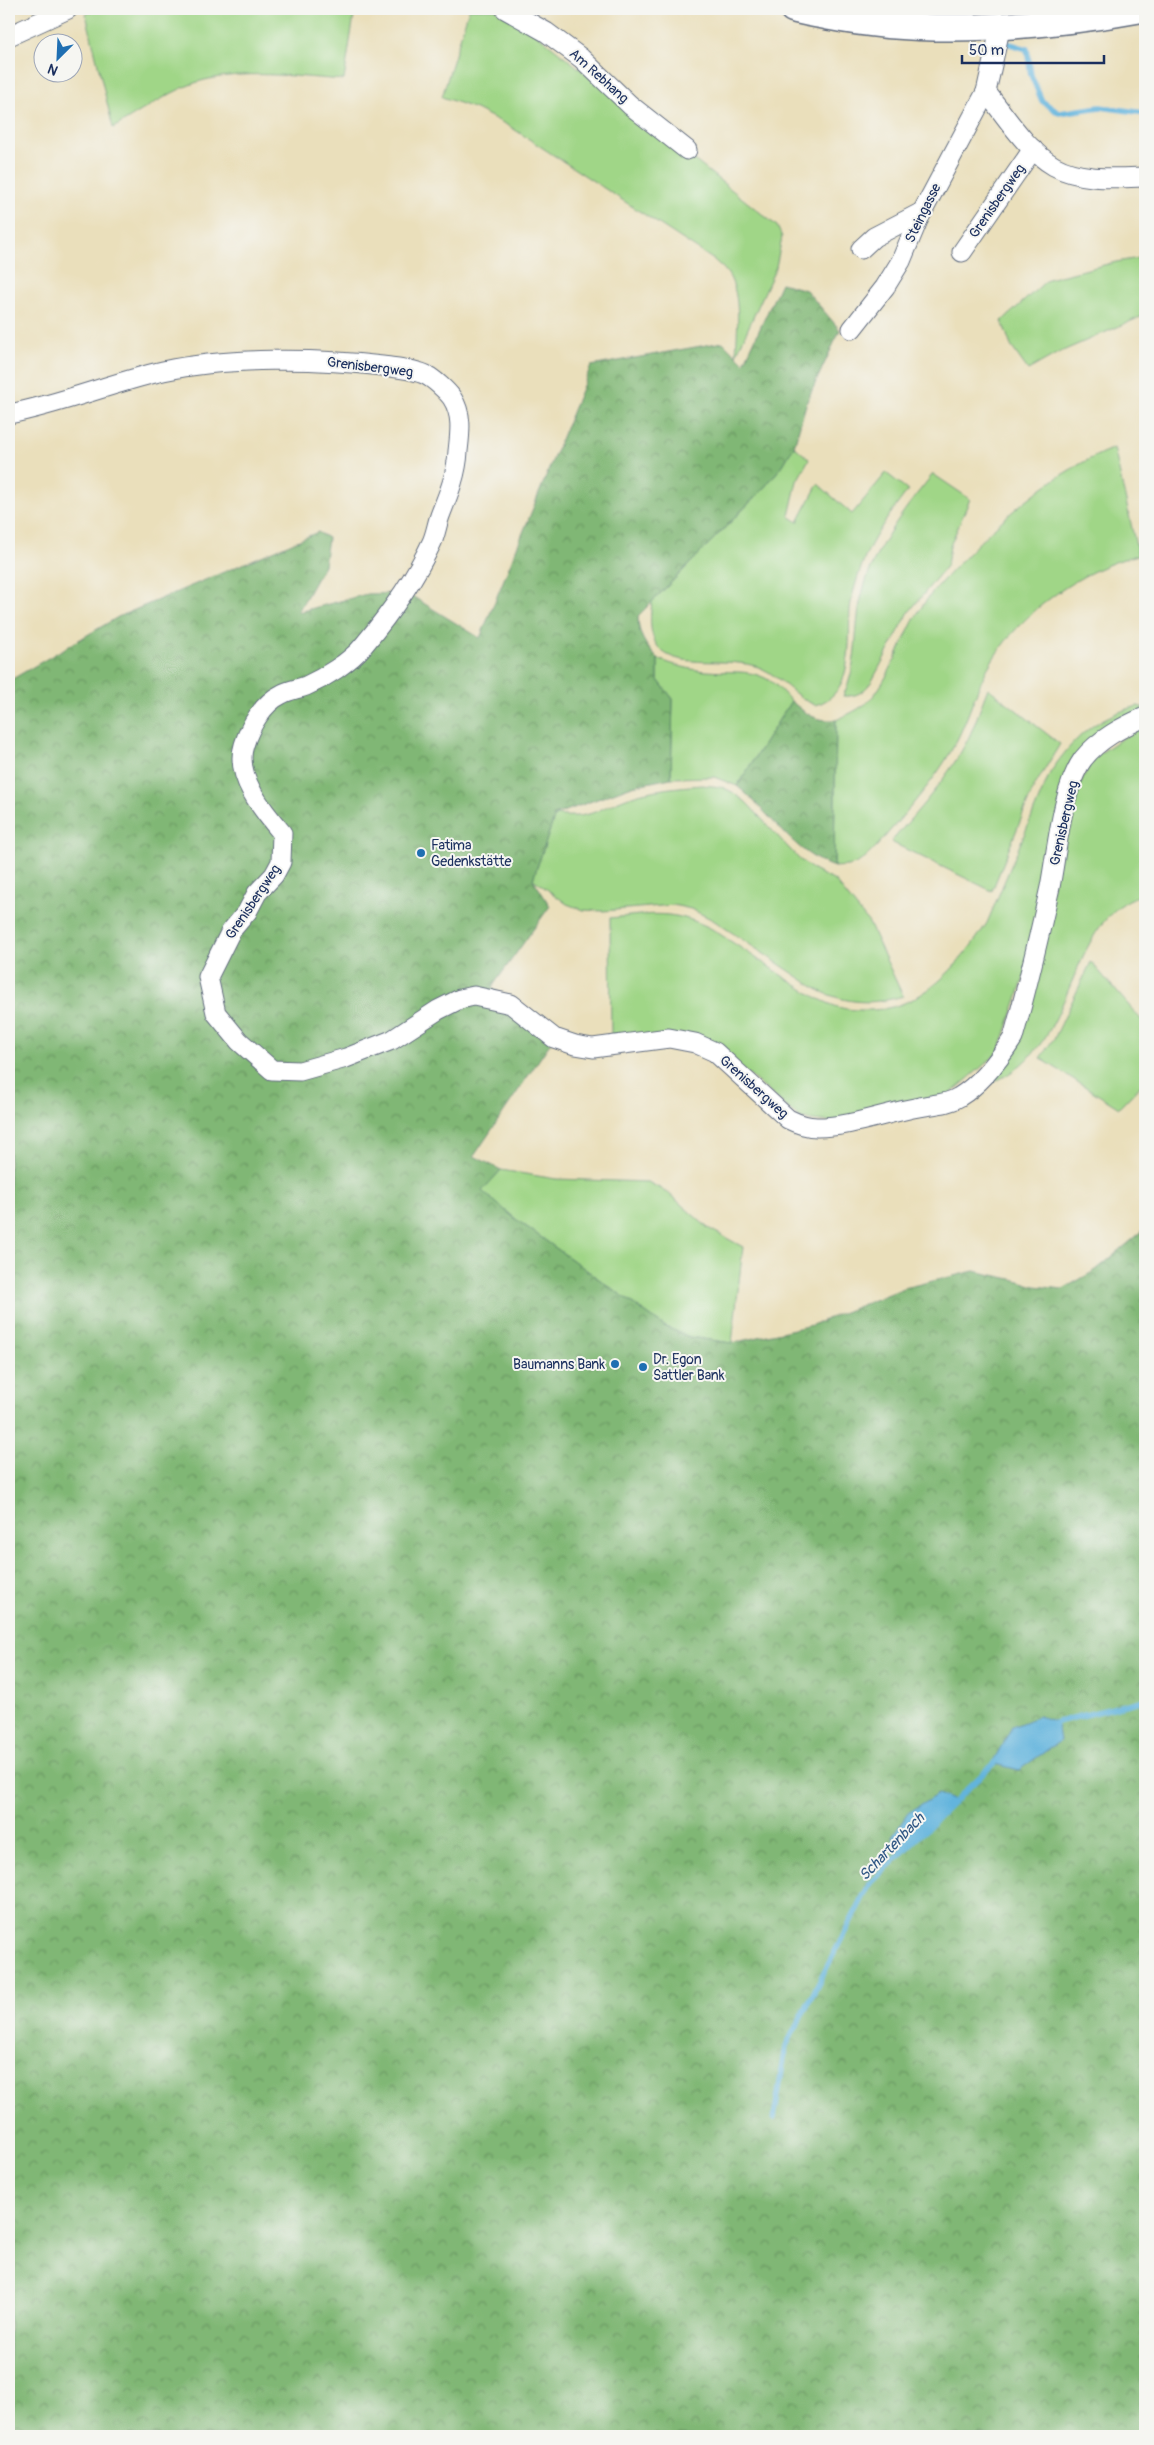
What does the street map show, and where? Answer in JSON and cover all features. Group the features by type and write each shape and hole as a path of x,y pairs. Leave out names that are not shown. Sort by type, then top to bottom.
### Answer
{"street":[{"path":"9,36 68,9"},
{"name":"Am Rebhang","path":"505,9 553,37 581,58 630,104 688,150"},
{"path":"793,9 862,23 930,27 1001,25 1043,16 1142,9"},
{"path":"986,92 1001,25"},
{"name":"Grenisbergweg","path":"986,92 1033,149 1054,166 1075,173 1107,179 1145,177"},
{"name":"Steingasse","path":"852,329 885,287 901,261 922,212 986,92"},
{"name":"Grenisbergweg","path":"962,252 1033,149"},
{"path":"861,249 874,237 922,212"},
{"name":"Grenisbergweg","path":"9,414 60,403 164,371 225,363 298,360 360,363 398,368 426,375 452,398 457,408 461,421 458,458 453,482 432,541 406,586 361,649 307,686 282,694 263,710 243,748 246,776 251,791 260,808 282,833 281,862 274,875 257,893 247,912 231,932 208,977 216,1013 239,1041 272,1070 300,1071 346,1058 392,1040 438,1010 460,999 474,996 510,1004 554,1038 575,1045 593,1048 669,1038 695,1043 715,1052 788,1119 802,1126 818,1127 843,1124 920,1106 941,1104 957,1098 971,1089 1001,1058 1013,1038 1046,904 1072,780 1083,760 1098,744 1121,728 1145,717"}],"green space":[{"path":"99,9 355,9 344,80 259,75 225,76 209,79 172,93 113,128 86,14"},
{"path":"469,9 495,9 525,25 777,226 782,237 776,267 736,355 738,313 735,292 728,274 714,260 509,126 476,109 442,97"},
{"path":"1145,257 1145,315 1058,353 1028,370 1011,346 1002,321 1048,279 1116,262"},
{"path":"781,283 806,290 840,330 807,401 794,446 783,465 763,489 638,616 639,629 643,639 658,659 658,680 673,699 671,778 632,786 555,815 533,879 550,906 492,987 551,1042 474,1156 501,1170 482,1191 517,1220 664,1326 689,1337 732,1343 812,1325 904,1288 974,1271 1035,1286 1063,1289 1096,1270 1145,1229 1145,2436 9,2436 9,681 118,617 318,532 328,538 324,565 298,612 367,594 407,593 480,638 591,366 723,342 744,363"},
{"path":"794,446 809,459 797,481 789,516 798,522 818,484 852,514 886,473 908,490 876,535 860,570 850,609 849,651 843,679 837,690 828,699 815,705 761,668 743,663 685,660 669,655 657,646 651,629 652,602 763,489 783,465"},
{"path":"1114,448 1138,555 1117,561 1076,581 1038,608 1021,624 1006,641 987,669 956,742 928,785 869,854 853,865 834,867 836,720 862,707 877,692 924,604 945,578 980,542 1014,510 1051,482 1071,469"},
{"path":"933,474 970,499 950,546 947,565 909,612 869,685 856,695 843,696 851,673 860,603 871,567 899,518"},
{"path":"658,659 694,670 744,672 758,675 773,683 791,701 737,786 714,777 671,778 673,699 658,680"},
{"path":"988,688 1060,744 1034,787 992,891 891,842 952,766 971,733"},
{"path":"791,701 812,716 836,720 834,867 820,861 794,843 737,786"},
{"path":"1138,706 1145,708 1145,712 1085,749 1025,975 999,1052 949,1095 832,1122 801,1119 723,1053 611,1041 610,918 662,914 686,918 712,929 811,994 842,1008 859,1010 884,1009 902,1004 920,995 936,984 964,955 987,923 1050,773 1059,760 1087,730 1110,716"},
{"path":"1145,723 1145,894 1124,903 1107,918 1093,938 1050,1029 1038,1047 1016,1069 989,1084 1010,1053 1077,789 1093,758"},
{"path":"702,785 722,787 746,802 799,859 815,871 835,881 869,923 903,996 881,1001 860,1002 829,995 818,990 713,920 691,909 673,905 603,911 583,910 567,904 533,879 555,815 586,815 638,794"},
{"path":"1091,962 1145,1024 1145,1081 1119,1108 1040,1058 1055,1037"},
{"path":"501,1170 556,1179 648,1182 667,1192 708,1228 743,1247 732,1343 689,1337 664,1326 517,1220 481,1191"}],"water":[{"path":"1039,1716 1057,1722 1060,1741 1019,1770 992,1763 1012,1727"},
{"path":"938,1794 955,1801 900,1853 892,1837 908,1813"}],"waterway":[{"path":"1007,43 1027,49 1031,75 1042,101 1059,113 1100,107 1145,113"},
{"name":"Schartenbach","path":"1051,1726 1057,1722 1145,1700"},
{"name":"Schartenbach","path":"774,2118 786,2046 870,1884 997,1760"}],"place":[{"name":"Fatima Gedenkstätte","path":"421,853"},
{"name":"Baumanns Bank","path":"615,1364"},
{"name":"Dr. Egon Sattler Bank","path":"643,1367"}]}
